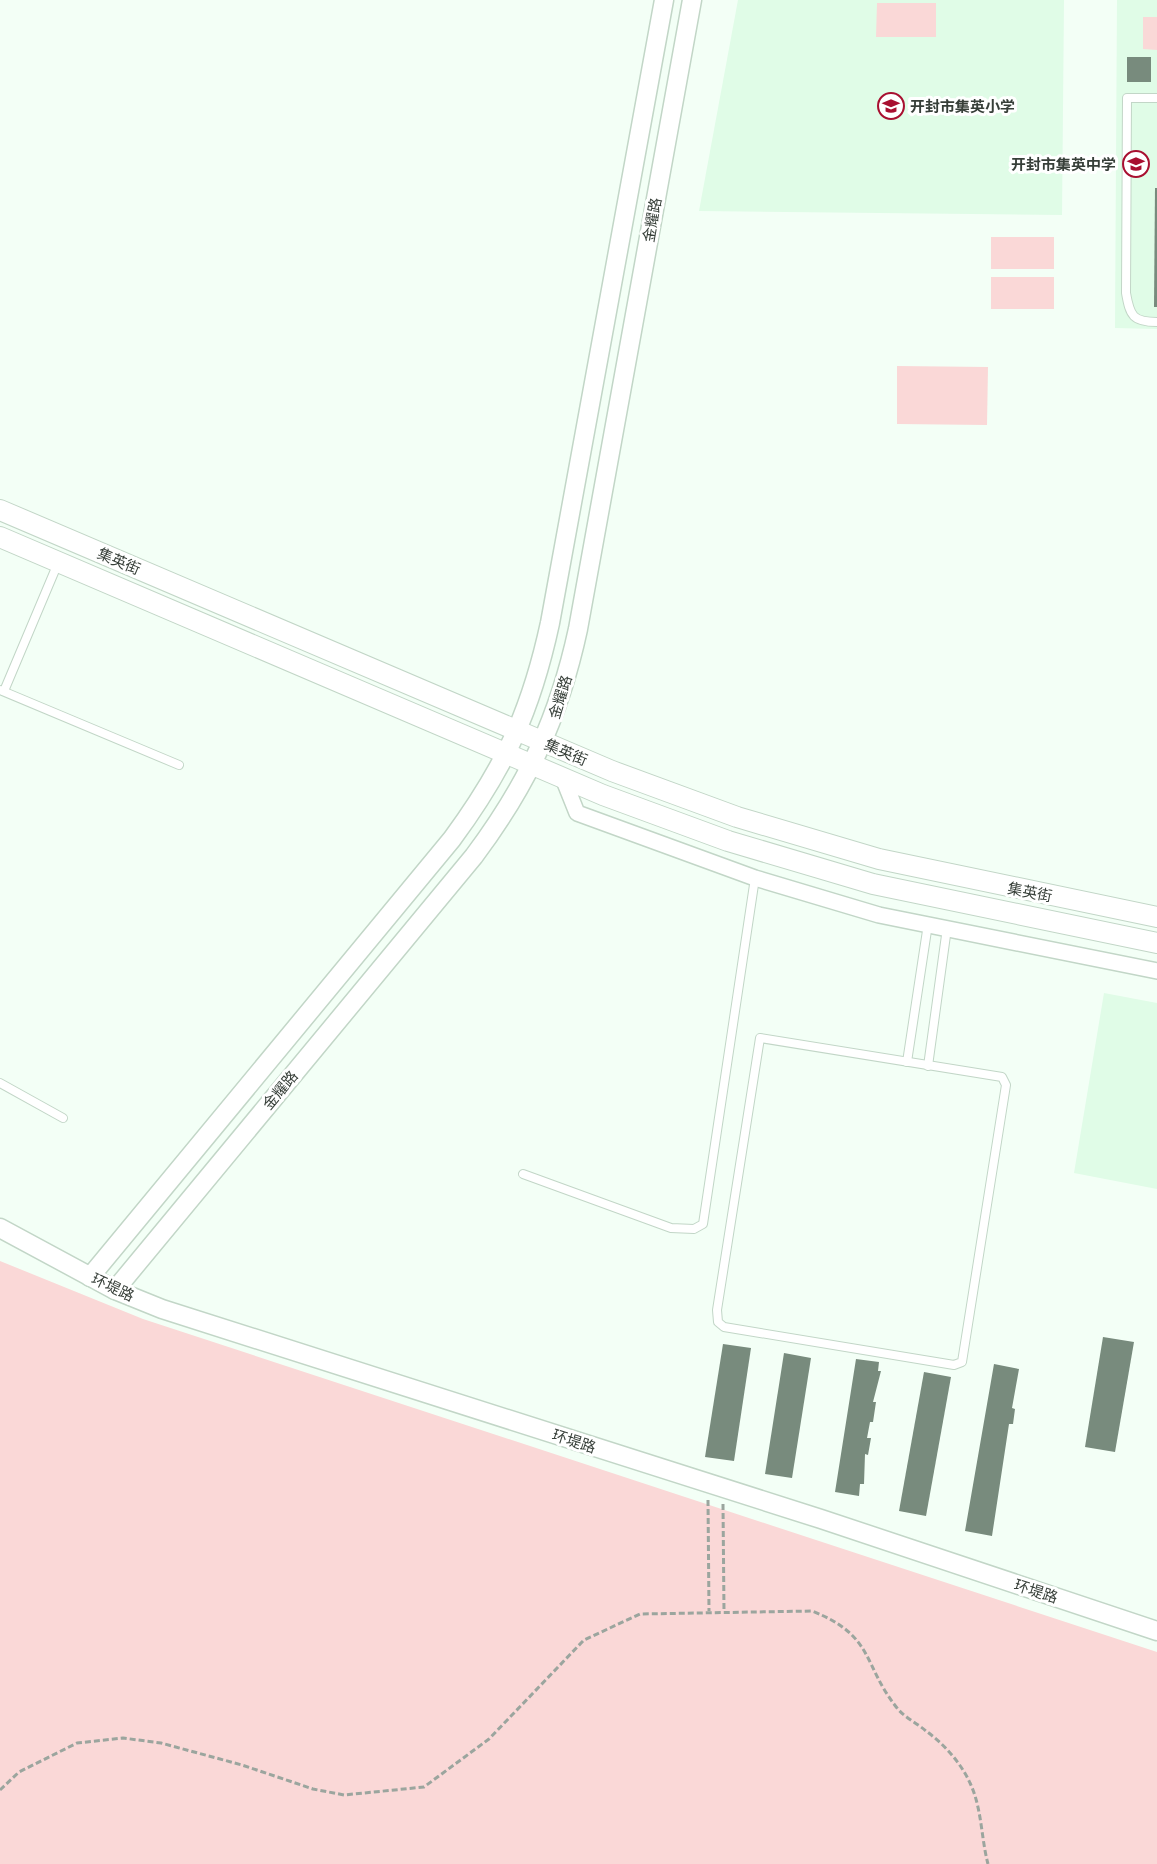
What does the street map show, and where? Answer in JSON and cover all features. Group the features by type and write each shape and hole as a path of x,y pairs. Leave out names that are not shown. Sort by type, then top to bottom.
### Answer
{"main road":[{"name":"集英街","path":"0,510 518,732 612,771 737,817 818,842 934,872 1157,917"},
{"name":"集英街","path":"0,538 564,778 728,840 862,881 1157,943"}],"street":[{"name":"金耀路","path":"90,1277 452,839 485,793 518,732 536,684 550,623 664,0"},
{"name":"金耀路","path":"115,1290 474,856 509,808 544,742 562,692 578,629 692,0"},
{"path":"564,778 577,813 755,878 879,915 1157,971"},
{"name":"环堤路","path":"0,1228 115,1290 252,1340 716,1486 1157,1631"}],"lane":[{"path":"1157,98 1127,98 1126,293 1128,310 1133,316 1142,322 1157,322"},
{"path":"58,562 2,690 178,765"},
{"path":"522,1174 671,1228 694,1229 703,1224 755,878"},
{"path":"907,1062 928,924"},
{"path":"928,1066 947,928"},
{"path":"760,1038 907,1062 1002,1077 1006,1086 962,1362 954,1365 724,1327 718,1322 717,1310 760,1038"},
{"path":"0,1083 63,1118"}],"path":[{"path":"716,1486 724,1611"},
{"path":"709,1611 716,1486"},
{"path":"0,1790 19,1772 77,1743 123,1738 161,1743 242,1765 313,1789 344,1795 424,1787 489,1740 584,1640 640,1614 812,1611 833,1619 851,1633 862,1645 898,1709 942,1744 965,1773 976,1799 988,1864"}],"shaded area":[{"name":"开封市集英小学","path":"738,0 1064,0 1062,215 699,211"},
{"name":"开封市集英中学","path":"1117,0 1157,0 1157,329 1115,328"},
{"path":"877,3 936,3 936,37 876,37"},
{"path":"1143,17 1157,17 1157,50 1143,49"},
{"path":"991,237 1054,237 1054,269 991,269"},
{"path":"991,277 1054,277 1054,309 991,309"},
{"path":"897,366 988,367 987,425 897,424"},
{"path":"1104,993 1157,1003 1157,1189 1074,1173"},
{"path":"0,1261 143,1319 1157,1652 1157,1864 0,1864"}],"building":[{"path":"1127,57 1151,57 1151,82 1127,82"},
{"path":"1155,188 1157,188 1157,307 1154,307"},
{"path":"1103,1337 1134,1342 1115,1452 1085,1447"},
{"path":"723,1344 751,1348 734,1461 705,1457"},
{"path":"784,1353 811,1358 792,1478 765,1474"},
{"path":"856,1359 879,1362 878,1371 881,1371 873,1402 876,1402 873,1422 870,1422 867,1438 871,1438 868,1455 865,1454 864,1484 860,1484 859,1496 835,1492"},
{"path":"994,1364 1019,1369 1012,1408 1015,1409 1013,1424 1009,1424 992,1536 965,1531"},
{"path":"924,1372 951,1377 926,1516 899,1511"}],"place":[{"name":"开封市集英小学","path":"891,106"},
{"name":"开封市集英中学","path":"1136,164"}]}
